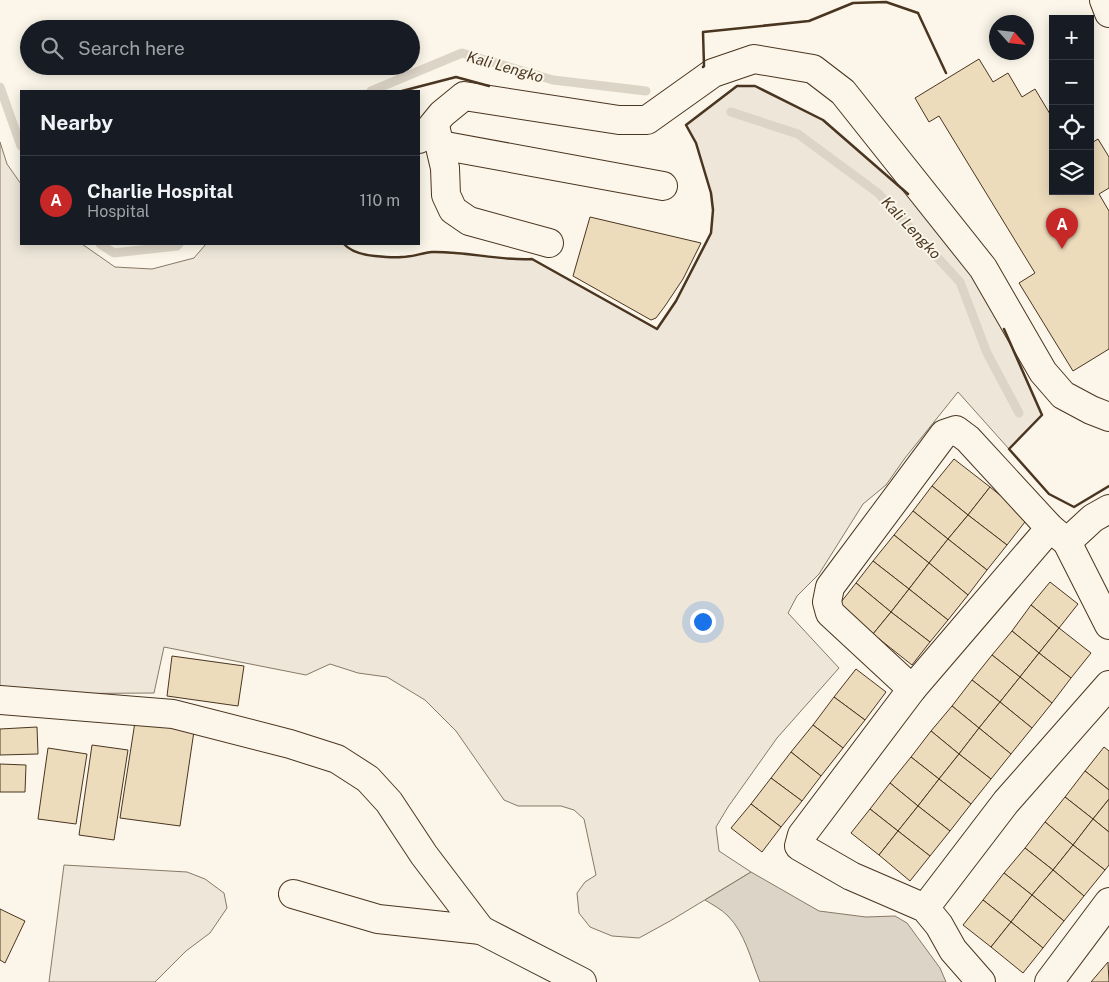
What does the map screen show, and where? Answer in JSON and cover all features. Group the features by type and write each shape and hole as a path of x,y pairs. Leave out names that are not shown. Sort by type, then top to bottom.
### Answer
{"street":[{"path":"1104,0 1109,13"},
{"path":"431,136 442,114 464,96 619,120 647,120 713,73 754,59 813,69 843,92 984,268 1043,372 1063,395 1109,417"},
{"path":"431,136 663,186"},
{"path":"431,136 445,168 446,195 453,210 469,222 549,243"},
{"path":"912,690 830,613 827,602 830,586 944,434 956,430 968,439 1058,535 1109,625"},
{"path":"982,982 953,950 939,925 925,908 850,876 799,846 802,835 912,690 1058,535 1101,514"},
{"path":"925,908 1006,802 1109,685"},
{"path":"0,700 173,714 290,744 336,759 368,779 389,802 424,855 481,930"},
{"path":"293,894 378,919 481,930 582,982"},
{"path":"1049,982 1109,902"}],"shaded area":[{"path":"737,86 755,86 823,120 910,196 947,232 996,312 1042,415 1009,449 958,392 905,458 886,485 863,504 819,574 797,596 788,613 839,668 777,738 716,827 719,851 751,872 639,938 612,936 590,927 579,913 577,893 585,882 596,875 584,819 574,810 561,806 518,806 504,800 456,731 425,700 387,677 358,673 330,664 306,675 164,647 154,693 0,694 0,142 7,164 20,183 20,245 83,245 115,267 152,269 194,258 205,245 345,245 358,253 371,256 406,257 432,252 445,252 507,259 532,259 657,329 676,301 711,233 713,210 711,193 696,143 686,125"},
{"path":"64,865 187,872 205,879 224,893 227,908 210,933 186,951 155,982 49,982"},
{"path":"751,872 819,911 866,917 895,916 907,923 940,968 946,982 760,982 739,930 723,911 705,900"}],"building":[{"path":"979,59 993,82 1008,73 1022,97 1035,89 1049,112 1049,195 1094,195 1094,142 1098,139 1109,157 1109,188 1099,194 1109,211 1109,349 1073,371 1019,283 1035,273 939,116 929,122 915,98"},
{"path":"590,217 701,243 683,279 656,318 651,320 573,276"},
{"path":"954,459 990,487 968,515 932,486"},
{"path":"932,486 968,515 948,539 913,511"},
{"path":"990,487 1028,518 1007,545 968,515"},
{"path":"913,511 948,539 929,563 894,535"},
{"path":"968,515 1007,545 987,570 948,539"},
{"path":"894,535 929,563 909,589 873,561"},
{"path":"948,539 987,570 968,595 929,563"},
{"path":"873,561 909,589 891,612 856,583"},
{"path":"929,563 968,595 948,620 909,589"},
{"path":"1050,582 1078,604 1059,628 1031,605"},
{"path":"856,583 891,612 873,634 838,606"},
{"path":"909,589 948,620 930,642 891,612"},
{"path":"1031,605 1059,628 1039,653 1012,631"},
{"path":"891,612 930,642 912,665 873,634"},
{"path":"1059,628 1091,653 1071,678 1039,653"},
{"path":"1012,631 1039,653 1020,677 992,655"},
{"path":"1039,653 1071,678 1052,703 1020,677"},
{"path":"992,655 1020,677 1000,702 972,680"},
{"path":"172,656 244,666 238,706 167,696"},
{"path":"856,669 886,692 865,720 834,697"},
{"path":"1020,677 1052,703 1032,728 1000,702"},
{"path":"972,680 1000,702 979,728 952,706"},
{"path":"834,697 865,720 843,748 813,725"},
{"path":"1000,702 1032,728 1011,754 979,728"},
{"path":"952,706 979,728 959,754 931,731"},
{"path":"135,722 194,731 180,826 120,818"},
{"path":"813,725 843,748 821,776 791,752"},
{"path":"37,727 38,754 0,755 0,729"},
{"path":"979,728 1011,754 991,779 959,754"},
{"path":"931,731 959,754 939,779 911,757"},
{"path":"92,745 128,750 114,840 79,835"},
{"path":"1104,747 1109,751 1109,790 1085,771"},
{"path":"48,748 87,754 76,824 38,819"},
{"path":"791,752 821,776 802,801 771,778"},
{"path":"959,754 991,779 971,804 939,779"},
{"path":"911,757 939,779 918,806 890,783"},
{"path":"0,764 26,765 25,792 0,792"},
{"path":"1085,771 1109,790 1109,799 1093,819 1065,797"},
{"path":"771,778 802,801 781,827 751,804"},
{"path":"939,779 971,804 950,831 918,806"},
{"path":"890,783 918,806 898,831 870,809"},
{"path":"1065,797 1093,819 1073,845 1045,822"},
{"path":"1109,799 1109,832 1093,819"},
{"path":"751,804 781,827 762,852 731,828"},
{"path":"918,806 950,831 930,856 898,831"},
{"path":"870,809 898,831 879,855 851,833"},
{"path":"1093,819 1109,832 1109,865 1105,870 1073,845"},
{"path":"1045,822 1073,845 1053,870 1025,848"},
{"path":"898,831 930,856 910,881 879,855"},
{"path":"1073,845 1105,870 1084,896 1053,870"},
{"path":"1025,848 1053,870 1032,895 1004,873"},
{"path":"1053,870 1084,896 1064,921 1032,895"},
{"path":"1004,873 1032,895 1011,922 983,900"},
{"path":"1032,895 1064,921 1043,948 1011,922"},
{"path":"983,900 1011,922 991,947 963,925"},
{"path":"0,909 25,921 5,963 0,960"},
{"path":"1011,922 1043,948 1023,973 991,947"},
{"path":"1108,962 1109,982 1091,982"}],"waterway":[{"name":"Kali Lengko","path":"420,71 462,53 553,80 646,91"},
{"name":"Kali Lengko","path":"373,90 409,75"},
{"name":"Kali Lengko","path":"0,87 20,143"},
{"name":"Kali Lengko","path":"731,112 798,134 878,193 960,282 987,353 1019,413"},
{"name":"Kali Lengko","path":"102,245 114,253 178,245"}],"wall":[{"path":"703,67 703,32 809,21 853,3 886,2 918,13 946,73"},
{"path":"406,90 456,77 489,86"},
{"path":"345,245 358,253 371,256 406,257 432,252 445,252 507,259 532,259 657,329 676,301 711,233 713,210 711,193 696,143 686,125 737,86 755,86 823,120 908,194"},
{"path":"1004,329 1042,415 1009,449 1049,494 1074,507 1109,486"}],"place":[{"name":"Charlie Hospital","path":"1062,249"}]}
